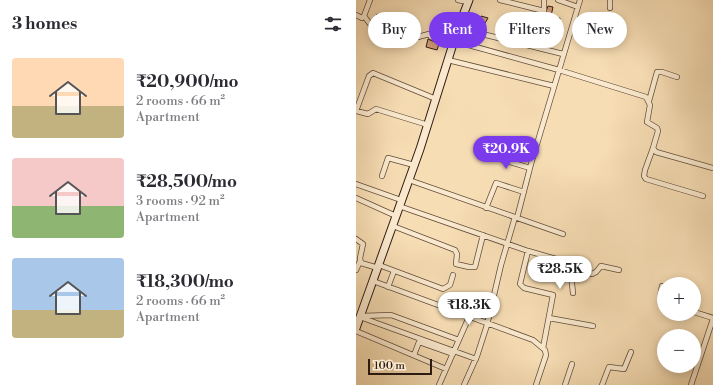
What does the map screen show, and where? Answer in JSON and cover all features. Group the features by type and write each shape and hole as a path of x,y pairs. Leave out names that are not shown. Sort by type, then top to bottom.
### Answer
{"street":[{"path":"364,16 370,0"},
{"path":"458,0 468,1 464,12"},
{"path":"500,0 544,11 544,0"},
{"path":"558,0 578,7"},
{"path":"464,385 476,359 487,325 507,244 524,192 580,0"},
{"path":"610,0 610,8"},
{"path":"356,16 362,18 364,16"},
{"path":"364,16 370,24 392,33 418,37 429,34"},
{"path":"487,35 563,54"},
{"path":"446,369 356,327 428,125 452,48"},
{"path":"479,48 559,70 646,98 649,101"},
{"path":"448,60 554,86"},
{"path":"677,77 658,72 649,101 650,109 647,122 657,128 658,131 644,176 646,179 702,196"},
{"path":"428,125 376,109 368,114 356,111 369,76 373,73 436,99"},
{"path":"653,148 659,154 713,168"},
{"path":"487,155 530,168"},
{"path":"382,176 388,158 414,165"},
{"path":"409,180 563,234"},
{"path":"486,208 496,183 524,192"},
{"path":"356,184 400,203 483,235 556,259 568,267 592,274 601,266 619,270"},
{"path":"356,198 396,216"},
{"path":"393,226 455,250 457,254 456,264 469,267 475,267 483,235"},
{"path":"356,239 363,244 360,261 356,270"},
{"path":"528,251 520,284 524,288 553,295 543,348"},
{"path":"360,261 394,271 443,289 448,288 453,275"},
{"path":"568,267 572,274 573,293"},
{"path":"388,287 394,271"},
{"path":"373,281 487,325 529,338 543,348 546,355 536,385"},
{"path":"691,385 713,318 701,314"},
{"path":"361,316 391,315 459,340"},
{"path":"361,316 454,352"},
{"path":"439,385 469,318"},
{"path":"549,318 593,326"},
{"path":"414,355 418,342 476,359"},
{"path":"602,385 609,367 624,369 631,352"},
{"path":"565,385 572,364"}],"building":[{"path":"548,6 553,7 552,12 546,12"},
{"path":"428,39 429,48 426,47"}]}
